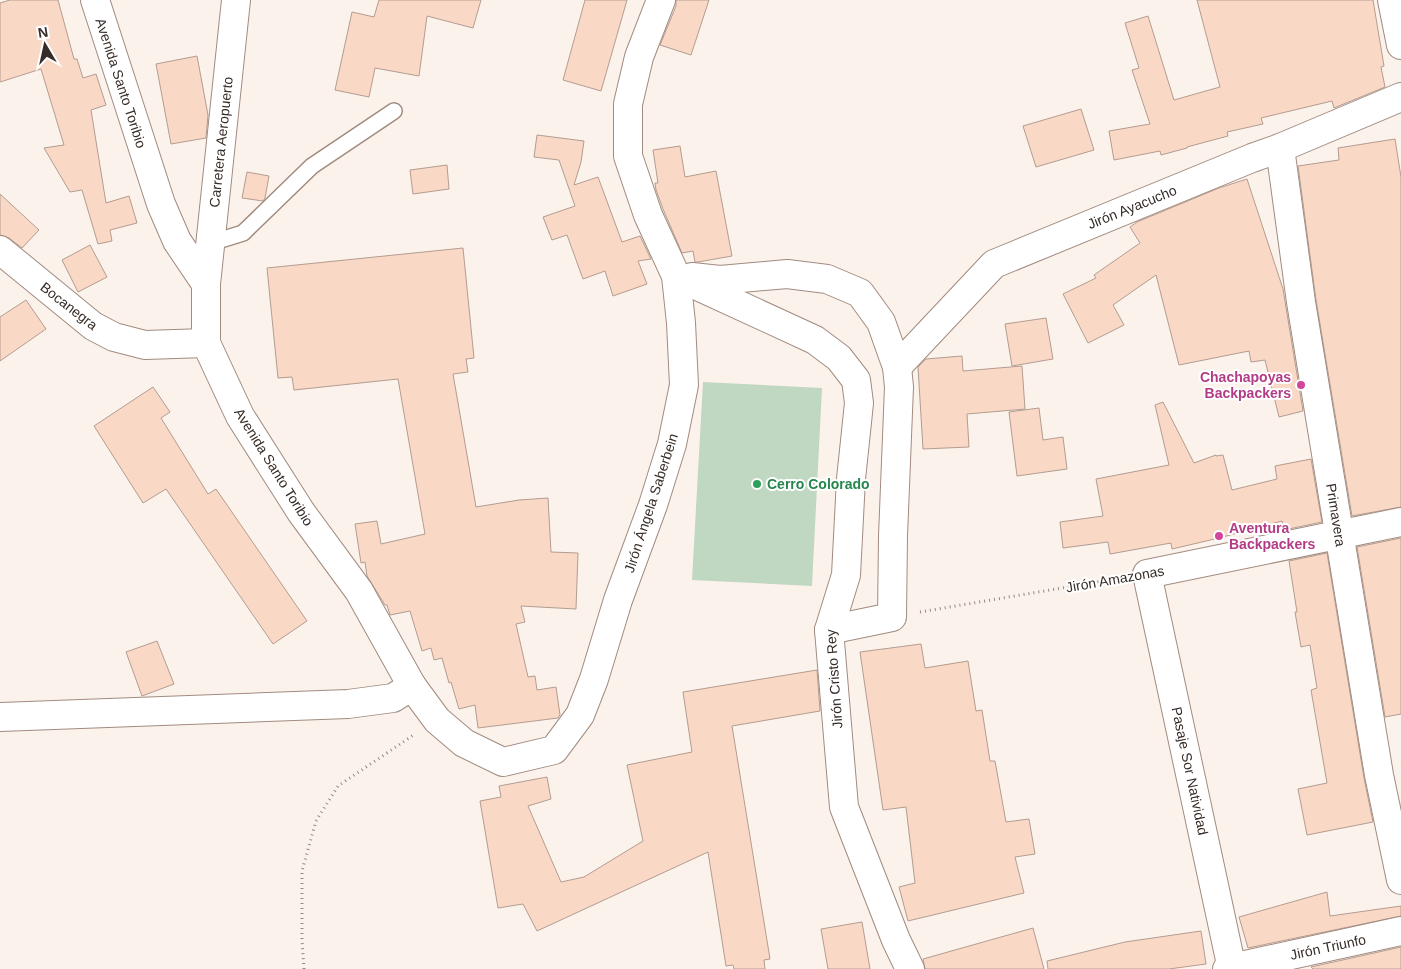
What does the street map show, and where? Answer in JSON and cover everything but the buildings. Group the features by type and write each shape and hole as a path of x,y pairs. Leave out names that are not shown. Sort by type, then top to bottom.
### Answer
{"street":[{"name":"Avenida Santo Toribio","path":"95,0 160,204 177,241 206,284 206,343 240,416 301,512 359,591 412,686 437,720 464,743 503,762 554,750 580,715"},
{"name":"Carretera Aeropuerto","path":"206,284 236,0"},
{"name":"Jirón Ángela Saberbein","path":"580,715 594,679 618,600 653,505 672,444 684,385 681,323 676,276 648,215 628,156 628,104 639,57 661,0"},
{"path":"1392,0 1401,45"},
{"name":"Jirón Ayacucho","path":"897,367 994,264 1401,97"},
{"name":"Primavera","path":"1280,148 1301,302 1340,535 1390,772 1401,880"},
{"name":"Bocanegra","path":"0,250 93,326 114,337 145,345 206,343"},
{"path":"676,276 720,280 788,274 827,279 860,292 881,322 897,367 899,387 892,617 829,630"},
{"name":"Jirón Cristo Rey","path":"676,276 815,340 839,358 856,380 859,403 851,479 846,575 829,630 844,807 896,940 910,969"},
{"name":"Jirón Amazonas","path":"1147,574 1401,522"},
{"name":"Pasaje Sor Natividad","path":"1147,574 1230,969"},
{"path":"0,717 348,704 393,698 412,686"},
{"name":"Jirón Triunfo","path":"1230,969 1401,931"}],"lane":[{"path":"210,243 243,232 312,166 394,111"}],"path":[{"name":"Jirón Amazonas","path":"892,617 1147,574"},
{"path":"304,969 302,871 316,821 338,786 437,720"}],"green space":[{"name":"Cerro Colorado","path":"703,382 822,388 812,586 692,580"}],"place":[{"name":"Chachapoyas Backpackers","path":"1301,385"},
{"name":"Cerro Colorado","path":"757,484"},
{"name":"Aventura Backpackers","path":"1219,536"}]}
